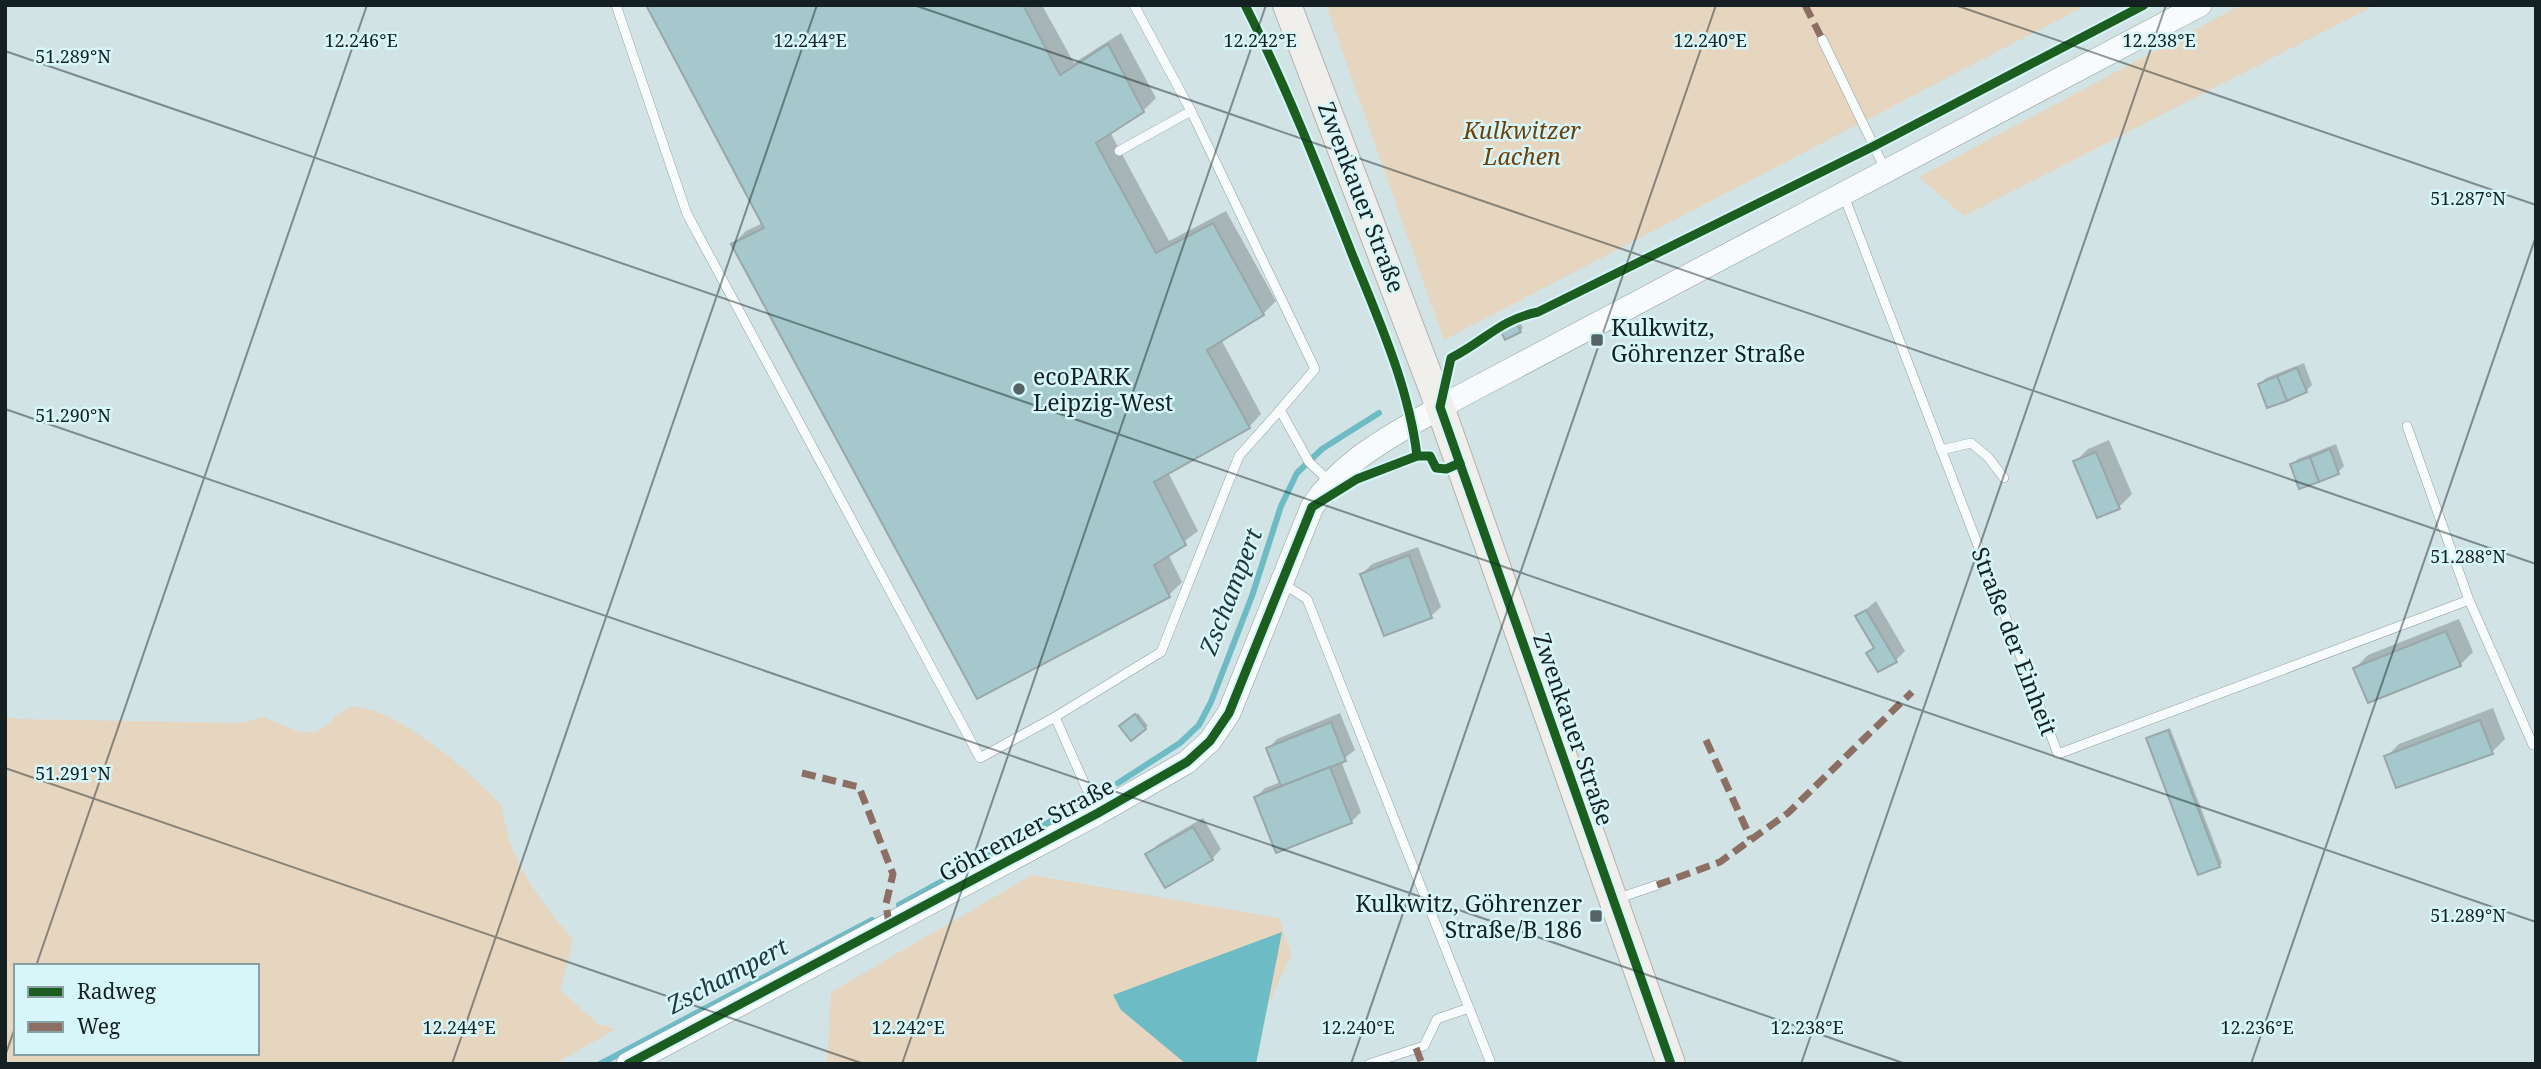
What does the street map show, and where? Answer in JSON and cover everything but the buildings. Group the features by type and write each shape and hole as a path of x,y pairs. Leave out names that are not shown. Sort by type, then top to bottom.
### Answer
{"main road":[{"name":"Zwenkauer Straße","path":"1287,5 1440,407 1671,1064"}],"street":[{"path":"1440,407 1844,196 2200,5"},
{"name":"Göhrenzer Straße","path":"628,1064 1098,813 1187,762 1210,741 1229,713 1312,507 1329,481 1349,463 1440,407"}],"lane":[{"path":"616,5 687,214 979,758 1055,717 1161,652 1239,456 1315,369 1191,111 1134,5"},
{"path":"1822,39 1886,172"},
{"path":"1119,151 1191,111"},
{"name":"Straße der Einheit","path":"1844,196 2058,754 2469,600"},
{"path":"1280,410 1309,462 1329,481"},
{"path":"2407,426 2469,600 2533,745"},
{"path":"1941,450 1971,443 1989,457 2004,478"},
{"path":"1280,582 1307,599 1490,1061"},
{"path":"1055,717 1098,813"},
{"path":"1614,900 1657,885"},
{"path":"1369,1064 1424,1046 1437,1018 1469,1008"}],"green space":[{"name":"Kulkwitzer Lachen","path":"1326,5 2087,5 1444,340"},
{"path":"2241,5 2376,5 1964,216 1919,177"},
{"path":"352,707 370,710 390,718 453,760 502,806 511,844 527,878 573,940 560,990 598,1024 616,1029 554,1064 5,1064 5,716 17,719 241,723 263,717 300,732 315,732 329,724 337,714"},
{"path":"1032,875 1279,918 1291,954 1242,1064 827,1064 831,992"}],"water":[{"path":"1282,932 1256,1064 1186,1064 1121,1010 1113,995"}],"waterway":[{"name":"Zschampert","path":"1118,783 1180,743 1199,725 1211,702 1252,596 1281,506 1297,473 1322,449 1379,413"},
{"name":"Zschampert","path":"899,905 1064,814"},
{"name":"Zschampert","path":"600,1064 872,920"}],"marked path":[{"path":"1805,5 1822,39"},
{"path":"1657,885 1720,862 1788,813 1912,692"},
{"path":"1706,740 1751,839"},
{"path":"802,773 859,787 893,874 886,904 889,924"},
{"path":"1416,1048 1422,1064"}],"cycle path":[{"path":"1245,5 1302,128 1382,328 1407,404 1417,456"},
{"path":"1671,1064 1440,407 1451,358 1513,320 1538,312 1874,146 2144,5"},
{"path":"628,1064 1098,813 1187,762 1210,741 1229,713 1312,507 1357,479 1417,456 1430,456 1436,468 1446,469 1460,463"}],"place":[{"name":"Kulkwitz, Göhrenzer Straße","path":"1597,340"},
{"name":"ecoPARK Leipzig-West","path":"1019,389"},
{"name":"Kulkwitz, Göhrenzer Straße/B 186","path":"1596,916"}]}
